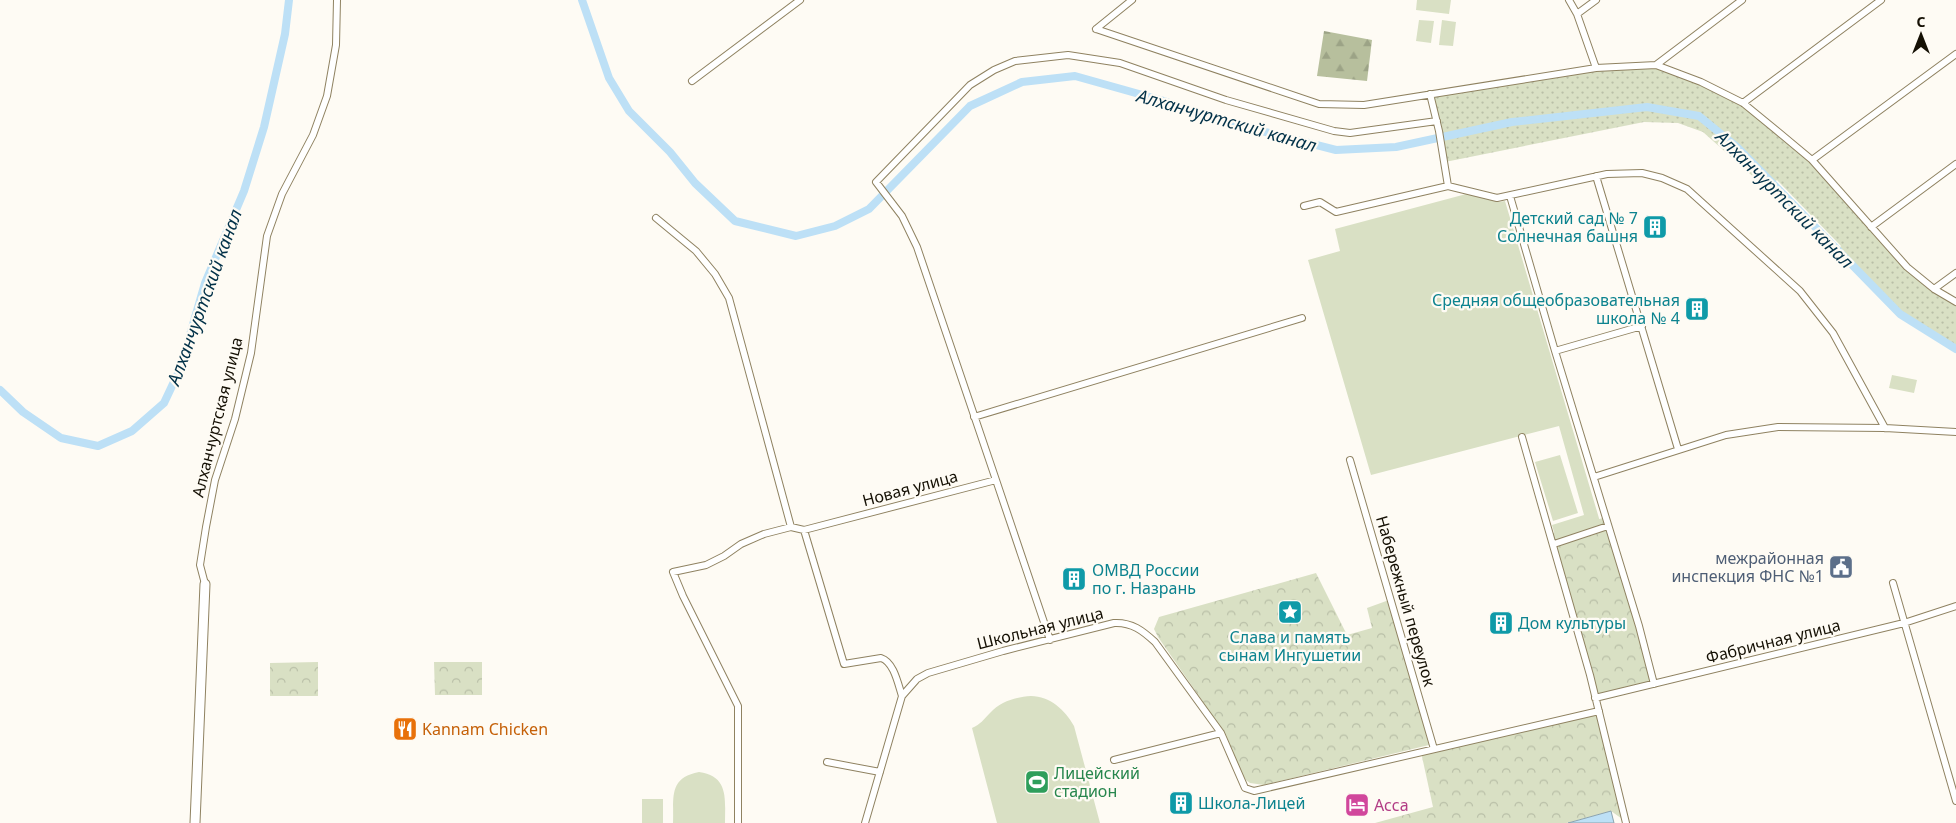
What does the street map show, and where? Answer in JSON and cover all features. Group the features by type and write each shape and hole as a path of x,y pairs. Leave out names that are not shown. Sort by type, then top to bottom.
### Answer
{"street":[{"name":"Алханчуртская улица","path":"195,823 205,584 200,565 206,526 215,480 235,419 251,353 267,236 282,194 313,135 327,96 336,45 337,0"},
{"path":"692,81 800,0"},
{"path":"1132,0 1096,29 1319,104 1364,105 1596,68 1656,65 1701,82 1743,104 1812,160 1907,267 1934,289 1956,302"},
{"path":"1569,0 1577,14 1596,68"},
{"path":"1577,14 1596,0"},
{"path":"1656,65 1742,0"},
{"path":"1743,104 1881,0"},
{"path":"1812,160 1956,54"},
{"path":"1050,640 917,247 902,216 876,182 970,85 994,70 1015,61 1068,55 1120,63 1226,100 1334,131 1350,133 1437,121"},
{"path":"1430,94 1443,150 1448,186"},
{"path":"1871,227 1956,164"},
{"path":"1304,206 1320,202 1336,212 1448,186 1497,198 1607,174 1642,173 1662,178 1687,189 1800,291 1833,333 1884,428"},
{"path":"1596,176 1678,449"},
{"path":"1510,196 1654,684"},
{"path":"656,218 696,252 715,274 729,298 791,526"},
{"path":"1934,289 1956,273"},
{"path":"974,417 1302,318"},
{"path":"1555,351 1642,326"},
{"path":"1594,477 1726,435 1778,427 1884,428 1956,432"},
{"path":"1522,437 1554,544 1599,711 1626,823"},
{"name":"Набережный переулок","path":"1350,460 1434,749"},
{"name":"Новая улица","path":"804,530 996,480"},
{"path":"738,823 738,706 683,596 674,572 706,565 724,556 741,544 764,534 791,526 804,530 844,664 884,659 892,669 902,696 866,823"},
{"path":"1554,544 1608,526"},
{"path":"1893,583 1956,801"},
{"name":"Фабричная улица","path":"1595,698 1904,623 1956,606"},
{"name":"Школьная улица","path":"902,696 911,685 928,673 1114,623 1124,623 1141,630 1155,642 1221,733 1245,788 1254,791 1599,711"},
{"path":"1114,760 1221,733"},
{"path":"828,762 880,772"}],"green space":[{"path":"1417,0 1451,0 1449,14 1416,10"},
{"path":"1419,20 1434,21 1431,43 1416,41"},
{"path":"1442,20 1456,22 1453,46 1439,45"},
{"path":"1324,31 1372,40 1367,81 1317,76"},
{"path":"1656,65 1743,103 1812,160 1907,267 1956,302 1956,349 1900,314 1838,250 1841,246 1777,180 1767,189 1703,132 1678,123 1644,122 1445,162 1430,94 1596,68"},
{"path":"1470,193 1498,202 1505,201 1601,525 1556,539 1552,525 1584,515 1559,426 1371,475 1308,260 1340,251 1335,229"},
{"path":"1892,375 1917,380 1914,393 1889,388"},
{"path":"1560,455 1578,513 1553,521 1535,462"},
{"path":"1606,517 1654,684 1595,698 1550,534"},
{"path":"1316,573 1347,635 1372,628 1367,608 1389,600 1429,745 1264,785 1250,783 1241,773 1226,735 1154,629 1159,617"},
{"path":"318,662 318,696 270,696 270,663"},
{"path":"434,662 482,662 482,695 435,695"},
{"name":"Лицейский стадион","path":"1031,696 1051,701 1061,709 1074,726 1100,823 997,823 972,728 1004,703 1020,697"},
{"path":"1599,711 1625,821 1611,811 1567,823 1375,823 1433,807 1421,752"},
{"path":"699,772 716,778 720,784 725,797 725,823 673,823 673,797 677,784 689,775"},
{"path":"642,799 663,799 663,823 642,823"}],"water":[{"path":"1611,811 1614,823 1568,823"}],"waterway":[{"name":"Алханчуртский канал","path":"0,390 23,412 61,438 98,446 132,431 164,403 180,369 205,283 244,191 264,127 285,34 289,0"},
{"name":"Алханчуртский канал","path":"582,0 609,78 629,111 670,152 695,183 735,221 796,236 835,226 869,209 970,106 1022,82 1075,76 1164,101 1210,118 1336,150 1396,147 1512,122 1647,107 1699,116 1737,147 1900,314 1956,349"}],"place":[{"name":"Детский сад № 7 Солнечная башня","path":"1655,227"},
{"name":"Средняя общеобразовательная школа № 4","path":"1697,309"},
{"name":"межрайонная инспекция ФНС №1","path":"1841,567"},
{"name":"ОМВД России по г. Назрань","path":"1074,579"},
{"name":"Слава и память сынам Ингушетии","path":"1290,612"},
{"name":"Дом культуры","path":"1501,623"},
{"name":"Kannam Chicken","path":"405,729"},
{"name":"Лицейский стадион","path":"1037,782"},
{"name":"Школа-Лицей","path":"1181,803"},
{"name":"Асса","path":"1357,805"}]}
